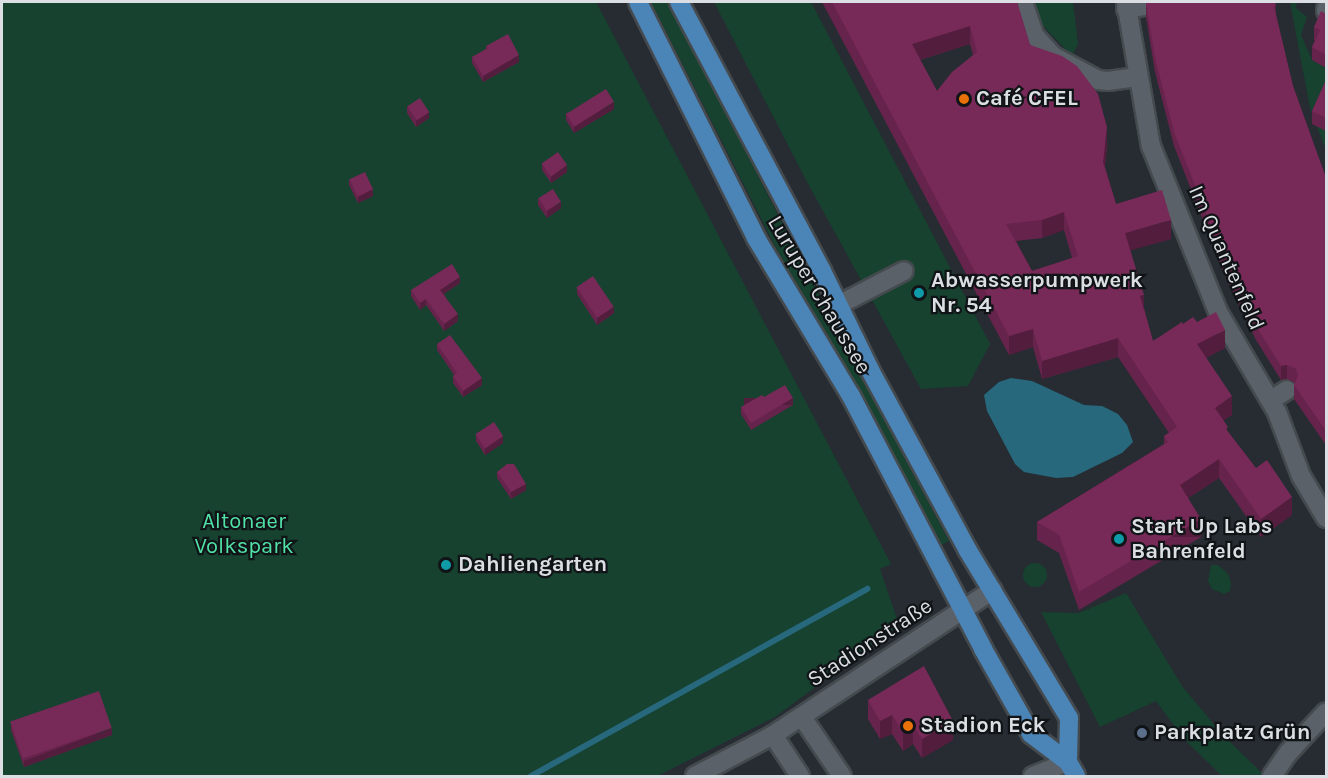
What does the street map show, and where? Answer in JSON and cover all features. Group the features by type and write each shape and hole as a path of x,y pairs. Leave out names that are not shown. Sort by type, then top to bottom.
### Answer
{"main road":[{"name":"Luruper Chaussee","path":"638,2 756,238 851,396 1031,734 1072,769"},
{"name":"Luruper Chaussee","path":"679,2 866,362 956,529 1068,718 1072,769"}],"street":[{"path":"1023,2 1035,36 1053,56 1098,80 1137,77"},
{"name":"Im Quantenfeld","path":"1132,5 1137,77 1151,146 1218,312 1271,400 1288,437 1301,476 1326,518"},
{"path":"838,305 904,271"},
{"path":"1271,400 1287,390"},
{"name":"Stadionstraße","path":"695,777 802,717 993,590"},
{"path":"1272,777 1289,752 1326,712"},
{"path":"802,717 842,777"},
{"path":"773,735 800,777"},
{"path":"1033,777 1072,769"}],"green space":[{"name":"Altonaer Volkspark","path":"2,2 596,2 891,564 880,569 899,625 775,717 657,776 2,776"},
{"path":"651,2 669,2 850,356 949,541 942,545 861,392 775,246"},
{"path":"714,2 811,2 990,344 968,386 921,389 806,180"},
{"path":"1033,2 1073,2 1078,44 1072,56 1043,26"},
{"path":"1290,2 1297,2 1296,8 1307,17 1301,35 1312,60 1326,68 1326,150 1310,108"},
{"path":"1030,563 1040,563 1047,570 1047,580 1040,587 1030,587 1023,580 1023,570"},
{"path":"1211,565 1218,565 1228,574 1231,583 1230,591 1224,594 1212,589 1208,581"},
{"path":"1126,593 1182,686 1221,733 1265,776 1222,776 1185,740 1156,701 1100,727 1041,612 1079,613"}],"water":[{"path":"1011,378 1032,381 1084,405 1102,406 1118,414 1127,425 1133,442 1122,453 1073,477 1056,478 1024,472 1015,464 987,411 984,395 999,382"}],"building":[{"path":"832,2 1017,2 1030,45 1062,56 1077,66 1098,94 1107,127 1103,162 1116,204 1162,190 1171,220 1125,233 1144,295 1140,296 1153,341 1182,322 1183,324 1193,317 1197,322 1216,312 1225,330 1197,344 1232,396 1215,408 1228,427 1226,429 1256,468 1267,460 1292,497 1261,519 1219,459 1180,485 1201,519 1079,592 1059,535 1037,522 1168,442 1164,436 1177,427 1118,338 1042,361 1033,329 1009,336","holes":["970,26 977,52 952,72 937,91 912,44","1064,212 1078,256 1032,271 1006,224 1042,220"]},
{"path":"1275,2 1276,7 1274,6 1293,86 1326,178 1326,431 1294,385 1298,376 1296,369 1287,365 1281,366 1256,326 1223,257 1174,132 1155,58 1146,3"},
{"path":"1321,11 1326,14 1326,55 1312,47 1320,30 1314,27"},
{"path":"508,34 519,55 483,76 472,57"},
{"path":"1326,80 1326,118 1312,111"},
{"path":"606,89 614,102 574,127 566,114"},
{"path":"420,98 429,112 417,120 407,106"},
{"path":"558,152 567,165 551,177 542,163"},
{"path":"365,172 373,189 358,196 350,179"},
{"path":"553,189 561,202 547,211 539,198"},
{"path":"452,264 460,277 440,290 458,314 444,324 426,299 420,303 411,290"},
{"path":"593,276 614,307 597,318 576,287"},
{"path":"450,335 482,378 463,391 453,376 457,373 437,344"},
{"path":"785,385 793,398 751,423 741,407"},
{"path":"494,422 503,436 485,448 476,434"},
{"path":"507,464 514,464 526,484 511,492 497,472"},
{"path":"924,666 953,721 922,739 913,725 903,732 892,715 880,721 868,700"},
{"path":"99,691 112,728 23,758 10,722"}],"waterway":[{"path":"531,776 867,589"}],"place":[{"name":"Café CFEL","path":"964,99"},
{"name":"Abwasserpumpwerk Nr. 54","path":"919,293"},
{"name":"Start Up Labs Bahrenfeld","path":"1119,539"},
{"name":"Dahliengarten","path":"446,565"},
{"name":"Stadion Eck","path":"908,726"},
{"name":"Parkplatz Grün","path":"1142,733"}]}
